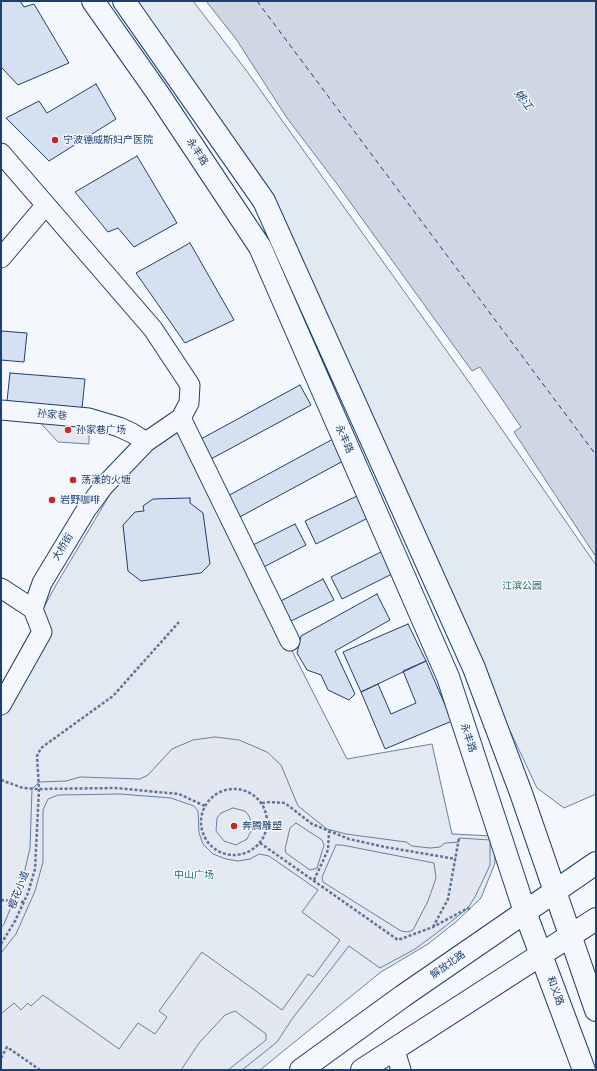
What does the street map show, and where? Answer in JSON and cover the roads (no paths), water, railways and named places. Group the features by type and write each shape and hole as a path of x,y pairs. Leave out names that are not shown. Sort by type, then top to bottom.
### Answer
{"main road":[{"name":"永丰路","path":"93,1 157,92 260,247 448,677 525,912"},
{"path":"124,1 264,201 474,668 518,785 596,1010"},
{"name":"解放北路","path":"301,1070 403,996 596,863"},
{"name":"和义路","path":"525,912 584,1070"},
{"path":"362,1070 596,919"}],"street":[{"path":"1,153 45,206 153,329 190,385 189,403 181,418 290,641"},
{"path":"1,258 45,206"},
{"name":"孙家巷","path":"1,410 89,418 132,433 146,442"},
{"name":"大桥街","path":"33,609 42,583 86,510 103,487 146,442 181,418"},
{"path":"1,588 33,609 42,632 1,705"},
{"path":"394,1048 401,1070"}],"water":[{"name":"姚江","path":"206,1 596,1 596,557 514,432 521,427 480,367 472,371 337,184 287,118 236,39"}],"place":[{"name":"宁波德威斯妇产医院","path":"55,140"},
{"name":"孙家巷广场","path":"68,430"},
{"name":"荡漾的火塘","path":"73,480"},
{"name":"岩野咖啡","path":"52,500"},
{"name":"奔腾雕塑","path":"234,826"}],"park label":[{"name":"江滨公园","path":"522,586"},
{"name":"中山广场","path":"194,875"}]}
